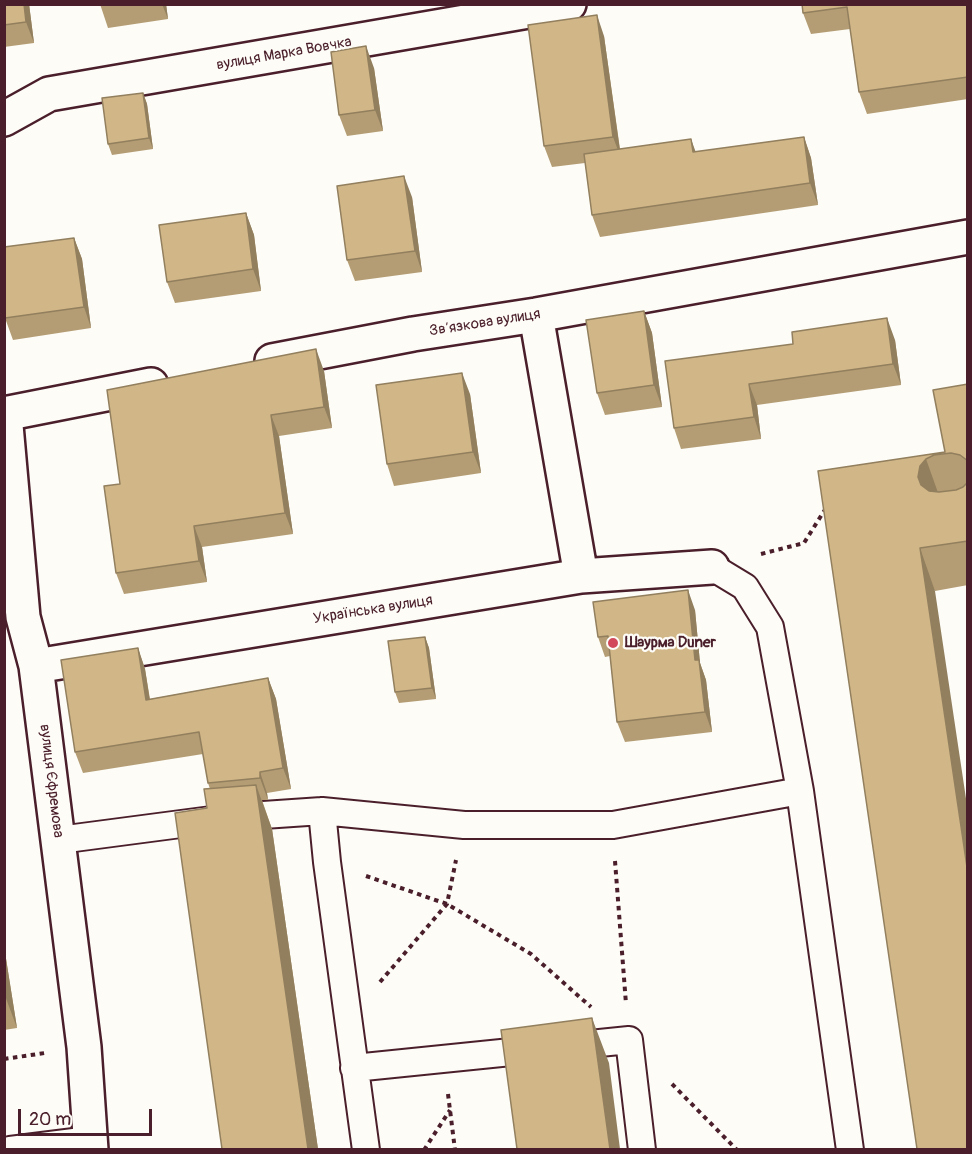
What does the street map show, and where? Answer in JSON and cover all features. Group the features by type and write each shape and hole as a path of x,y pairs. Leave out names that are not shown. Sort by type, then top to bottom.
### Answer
{"street":[{"name":"вулиця Марка Вовчка","path":"4,119 49,94 569,4"},
{"name":"Звʼязкова вулиця","path":"238,368 413,334 536,315 968,237"},
{"path":"536,315 581,576"},
{"path":"5,414 180,380"},
{"name":"вулиця Єфремова","path":"5,414 14,619 36,666 84,1047 90,1145"},
{"name":"Українська вулиця","path":"36,666 581,576 712,567"}],"lane":[{"path":"712,567 745,587 770,627 800,791 850,1149"},
{"path":"59,840 234,817 322,811 464,825 613,825 800,791"},
{"path":"322,811 366,1149"},
{"path":"354,1068 629,1040 642,1149"},
{"path":"10,1149 90,1145"}],"path":[{"path":"712,567 804,543 826,508 837,506"},
{"path":"348,1019 447,904 464,825"},
{"path":"613,825 629,1040"},
{"path":"327,862 447,904 531,954 629,1040 737,1149"},
{"path":"444,1060 455,1149"},
{"path":"424,1149 450,1109"}],"building":[{"path":"4,4 24,4 26,22 4,25"},
{"path":"802,4 968,4 968,77 859,92 847,7 803,13"},
{"path":"597,15 613,137 544,146 528,25"},
{"path":"366,46 375,110 339,115 331,52"},
{"path":"143,93 149,138 108,144 102,98"},
{"path":"804,137 810,183 592,215 584,154 691,139 693,152"},
{"path":"404,176 415,251 347,260 337,186"},
{"path":"246,213 253,269 167,282 159,225"},
{"path":"74,238 84,307 5,318 4,247"},
{"path":"644,311 654,385 597,393 586,320"},
{"path":"887,318 893,364 749,384 754,417 674,428 665,361 793,344 792,332"},
{"path":"316,349 324,407 271,415 285,513 194,526 199,561 116,573 104,486 120,484 107,390"},
{"path":"462,373 473,452 387,464 376,385"},
{"path":"968,384 968,461 960,455 951,453 934,455 920,466 918,477 921,485 929,491 939,492 956,490 968,482 968,541 920,548 968,874 968,1149 917,1149 818,471 945,452 933,390"},
{"path":"688,590 695,660 699,660 705,712 617,722 608,636 598,637 593,602"},
{"path":"425,637 432,688 395,692 388,641"},
{"path":"138,648 146,700 268,678 283,768 260,772 260,778 208,783 199,732 75,752 61,660"},
{"path":"256,785 308,1149 222,1149 175,813 207,808 204,789"},
{"path":"592,1018 610,1149 517,1149 501,1030"}],"place":[{"name":"Шаурма Duner","path":"613,643"}]}
